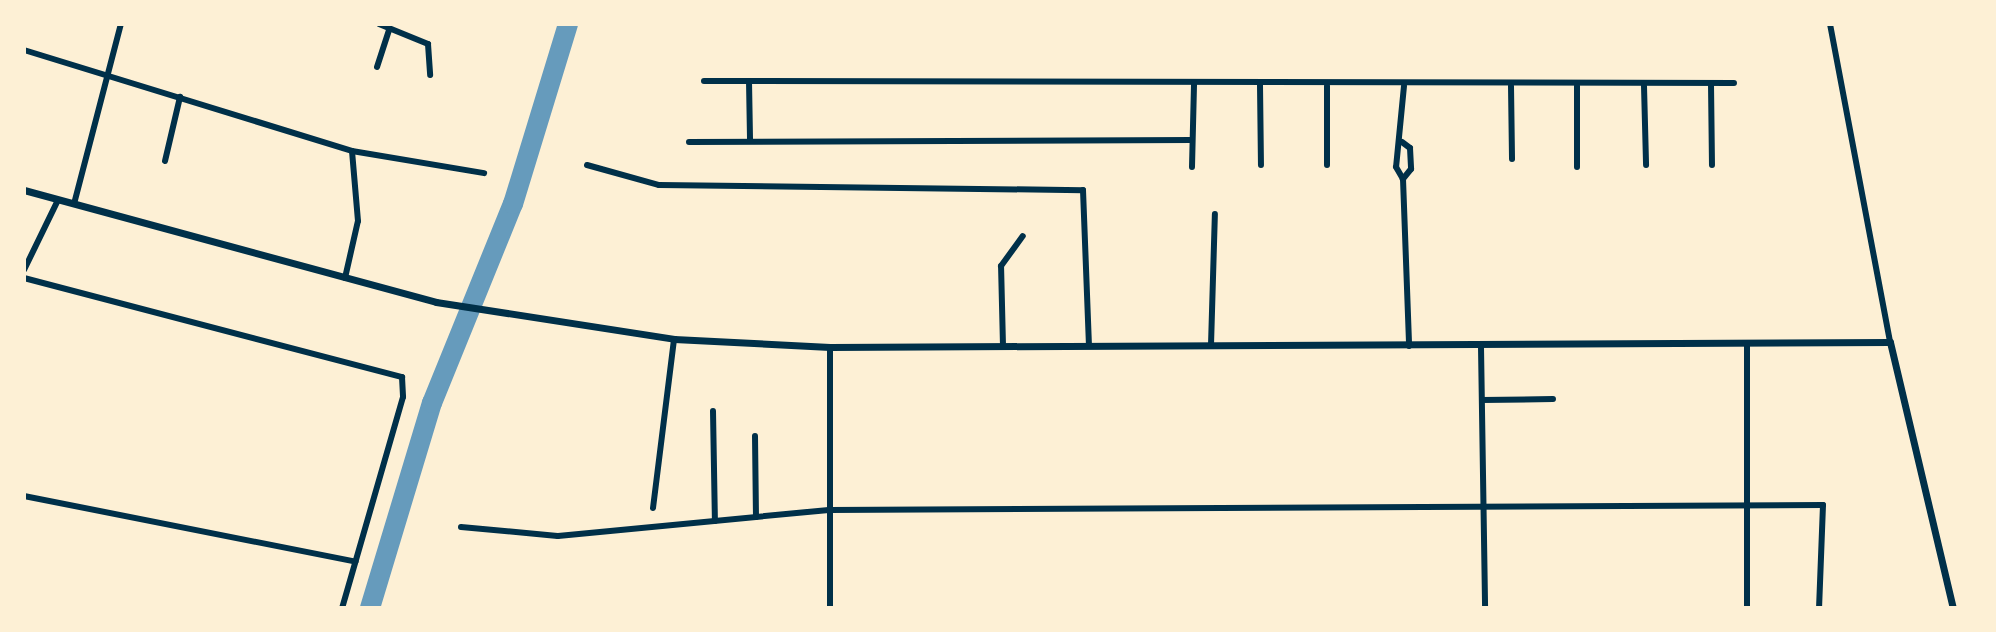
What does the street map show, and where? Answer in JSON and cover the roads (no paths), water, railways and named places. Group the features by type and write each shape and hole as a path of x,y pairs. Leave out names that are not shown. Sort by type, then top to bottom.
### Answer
{"street":[{"path":"74,204 121,24"},
{"path":"379,24 428,44 430,75"},
{"path":"1830,24 1890,342 1953,608"},
{"path":"377,67 389,29"},
{"path":"24,50 352,151 484,173"},
{"path":"704,81 1327,86 1734,83"},
{"path":"749,81 750,141"},
{"path":"1192,167 1194,83"},
{"path":"1711,84 1712,165"},
{"path":"1260,85 1261,165"},
{"path":"1327,86 1327,165"},
{"path":"1404,86 1402,142 1396,169 1403,179 1409,346"},
{"path":"1511,86 1512,159"},
{"path":"1577,86 1577,167"},
{"path":"1644,86 1646,165"},
{"path":"165,161 180,97"},
{"path":"689,142 1192,140"},
{"path":"1402,142 1410,148 1411,169 1403,179"},
{"path":"345,278 358,221 352,151"},
{"path":"587,165 659,185 1083,190 1089,346"},
{"path":"24,190 436,302 527,320 674,339 830,347 1747,346 1890,342"},
{"path":"24,270 58,200"},
{"path":"1211,345 1215,214"},
{"path":"1003,346 1001,266 1023,236"},
{"path":"24,278 402,377 403,397 342,608"},
{"path":"653,508 674,339"},
{"path":"1747,346 1747,608"},
{"path":"830,347 830,608"},
{"path":"1481,347 1485,608"},
{"path":"1482,400 1553,399"},
{"path":"713,411 715,521"},
{"path":"755,436 756,517"},
{"path":"24,496 356,562"},
{"path":"461,527 558,536 829,510 1484,504 1823,505 1819,608"}],"waterway":[{"path":"370,608 432,403 513,204 568,24"}]}
